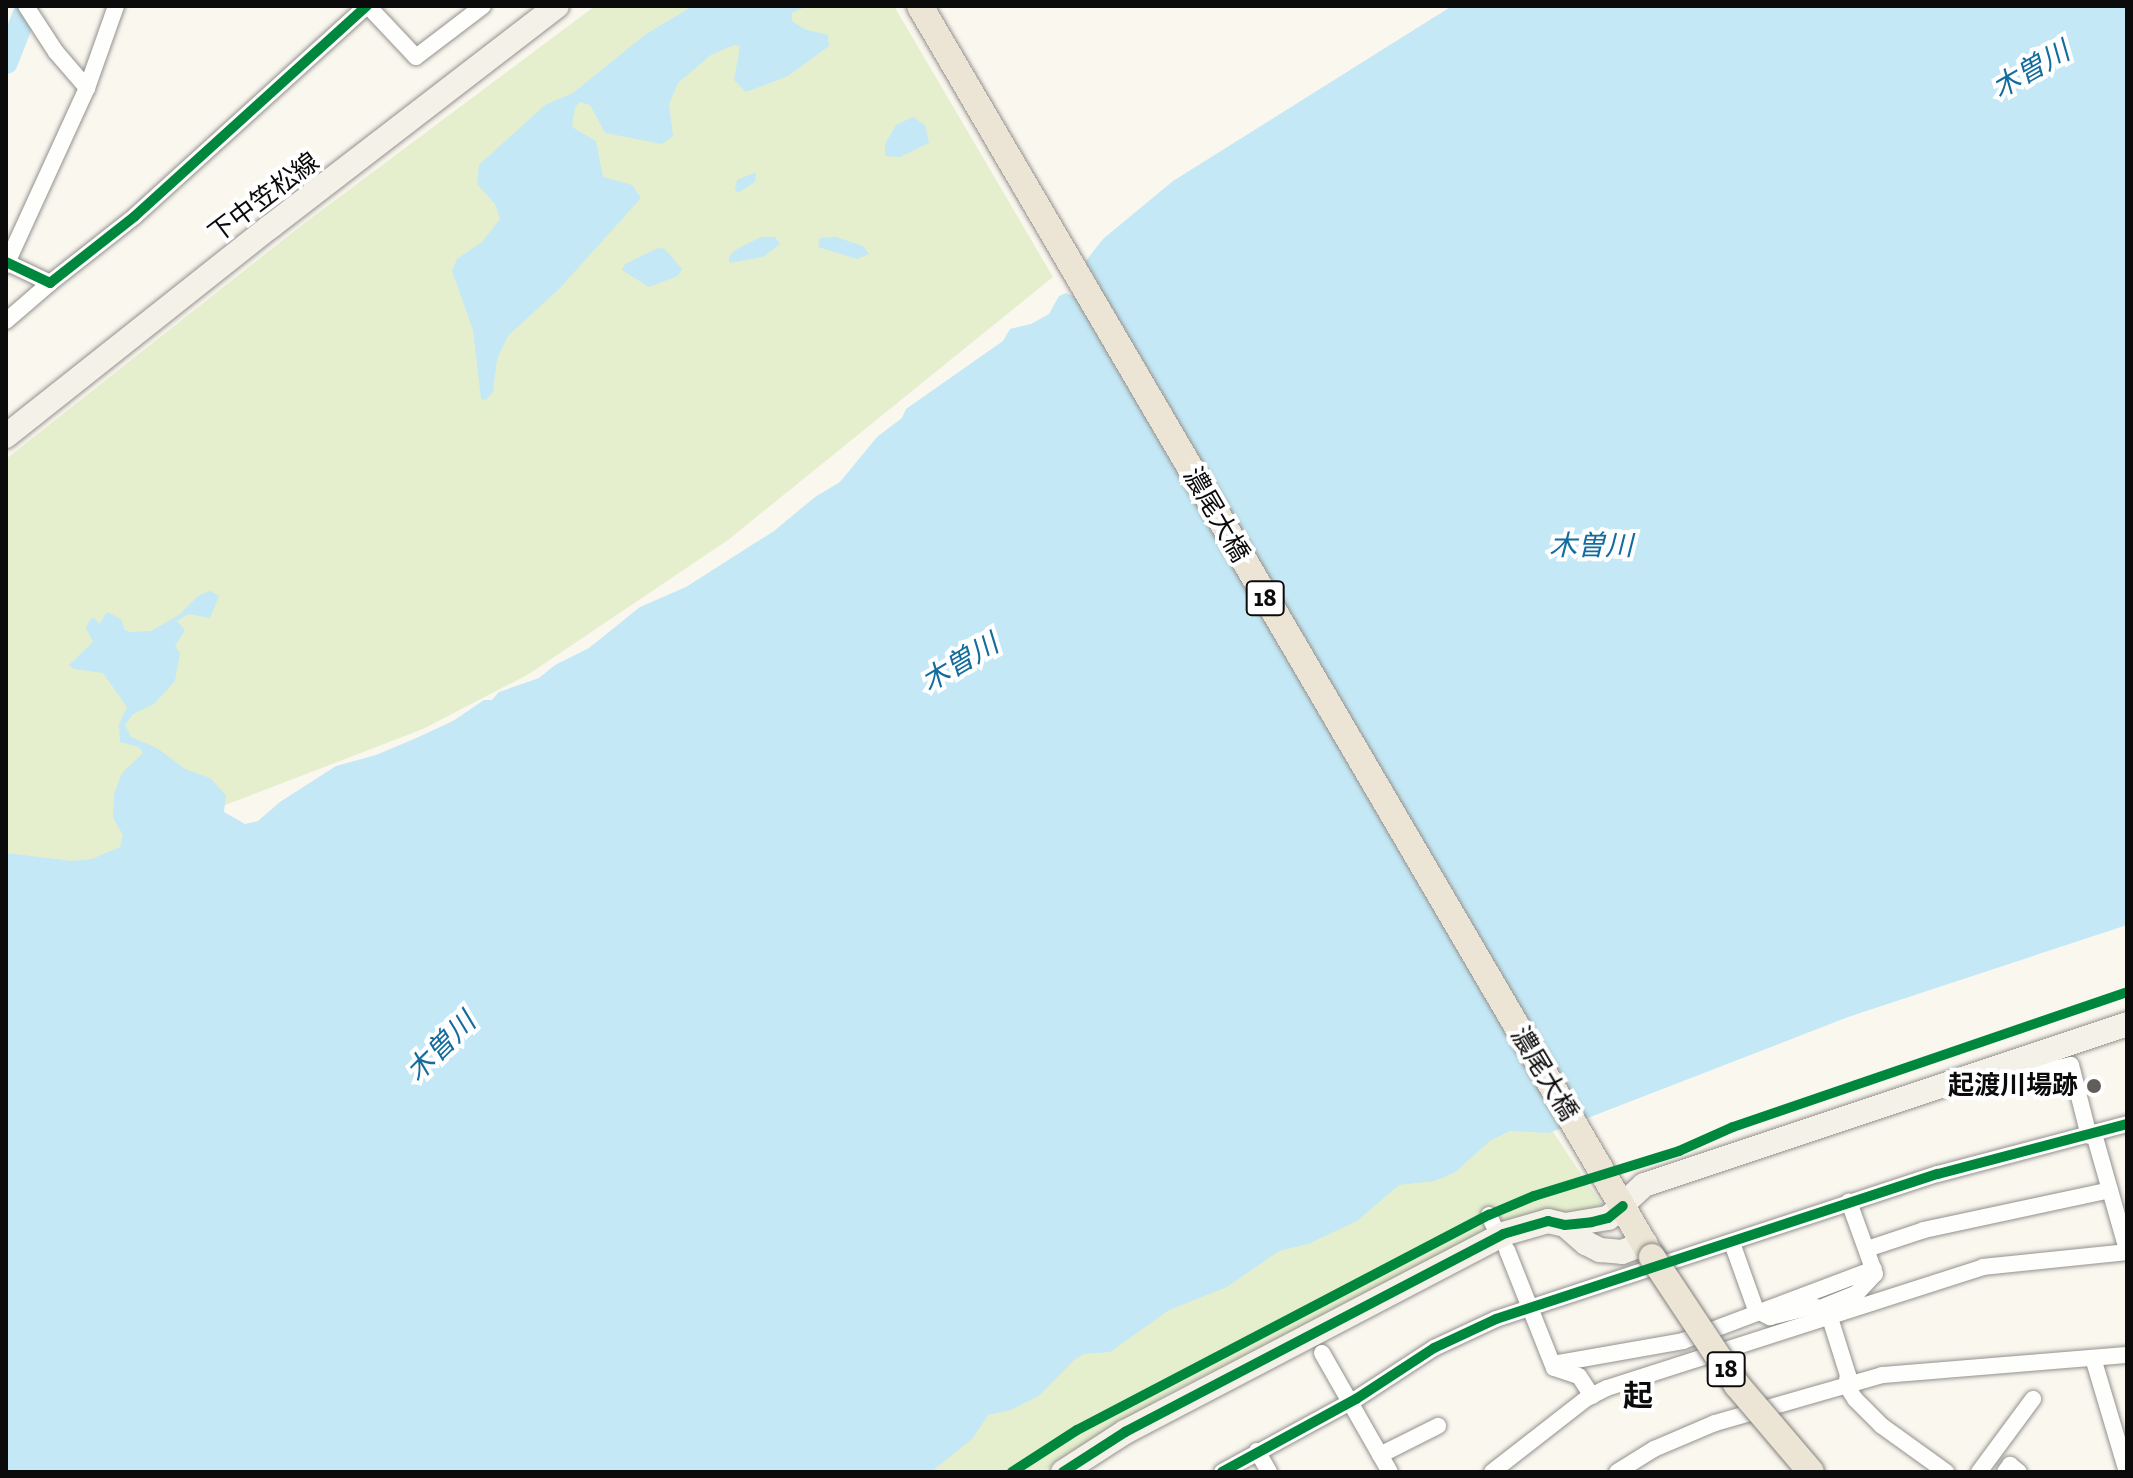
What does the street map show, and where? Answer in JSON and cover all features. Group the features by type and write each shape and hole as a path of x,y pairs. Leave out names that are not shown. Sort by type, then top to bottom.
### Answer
{"main road":[{"name":"下中笠松線","path":"6,436 557,6"},
{"name":"濃尾大橋","path":"920,6 1617,1197"},
{"path":"1063,1472 1125,1432 1515,1229 1548,1221 1565,1225 1608,1218 1617,1197 1644,1185 2127,1024"},
{"name":"18","path":"1617,1197 1692,1323 1737,1385 1811,1472"},
{"path":"1565,1225 1586,1243 1600,1250 1648,1250"}],"street":[{"path":"50,283 6,264 87,88 116,6"},
{"path":"6,321 135,216 367,6 416,57 483,6"},
{"path":"30,13 56,52 87,88"},
{"path":"1492,1472 1592,1396 1824,1313 1983,1267 2127,1251 2116,1192 2092,1135 2071,1065 1983,1084 1971,1076"},
{"path":"1222,1472 1350,1402 1434,1348 1530,1306 1938,1174 2127,1124"},
{"path":"1867,1249 1924,1230 2116,1192"},
{"path":"1824,1313 1857,1293 1875,1274 1849,1202"},
{"path":"1732,1243 1756,1310 1770,1317 1814,1306 1824,1313 1848,1375 1846,1385"},
{"path":"1507,1250 1554,1368 1579,1376 1592,1396"},
{"path":"1553,1364 1683,1341 1874,1269"},
{"path":"1634,1380 1643,1349"},
{"path":"1322,1353 1390,1472"},
{"path":"1617,1472 1654,1449 1715,1423 1882,1375 2127,1355"},
{"path":"2093,1358 2127,1472"},
{"path":"1846,1385 1882,1426 1946,1472"},
{"path":"1979,1472 2033,1399"},
{"path":"1380,1455 1438,1426"},
{"path":"1257,1451 1269,1472"},
{"path":"2005,1472 2010,1465 2019,1472"}],"green space":[{"path":"595,6 894,6 1053,277 728,540 529,674 423,729 228,804 95,866 6,854 6,459 302,225"},
{"path":"1551,1129 1602,1205 1570,1215 1505,1223 1169,1393 1042,1472 898,1472 1027,1383 1372,1191 1508,1130"}],"water":[{"path":"693,6 807,6 792,13 792,21 804,29 828,35 829,46 788,76 746,92 734,80 740,46 734,45 711,55 678,83 669,104 673,136 662,144 605,133 590,105 580,102 575,107 572,127 596,141 603,177 632,185 641,198 560,288 508,336 497,359 493,392 485,401 481,399 473,330 452,271 457,259 482,242 500,219 495,204 477,184 479,165 545,105 573,93 646,34"},
{"name":"木曽川","path":"1452,6 2127,6 2127,925 1848,1017 1549,1133 1510,1131 1491,1140 1454,1173 1434,1181 1399,1185 1357,1221 1308,1244 1279,1251 1227,1287 1169,1310 1110,1352 1084,1354 1074,1360 1040,1395 1011,1410 988,1415 973,1438 931,1472 6,1472 6,853 72,861 92,859 120,847 123,835 113,818 114,794 122,773 143,753 139,747 120,742 119,724 127,707 103,673 74,669 69,665 93,642 86,628 90,619 95,618 99,624 107,612 121,619 125,630 151,631 179,615 198,596 210,591 219,596 210,618 189,614 177,621 185,630 175,646 180,653 175,681 154,704 133,714 125,725 131,737 157,748 185,769 210,778 226,795 224,812 245,824 258,821 280,802 336,766 376,755 414,739 453,721 484,700 492,700 499,692 539,678 555,665 589,648 640,607 686,587 774,531 815,497 840,482 877,437 902,418 906,409 1003,341 1010,329 1031,324 1049,314 1059,296 1066,293 1079,298 1096,287 1097,280 1084,264 1103,239 1173,181"},
{"path":"913,117 925,125 929,143 900,157 885,156 885,144 896,125"},
{"path":"756,172 755,182 738,193 735,190 737,180"},
{"path":"761,237 775,237 780,244 763,257 729,263 729,257 735,250"},
{"path":"836,237 863,246 869,254 857,259 818,247 820,238"},
{"path":"658,248 665,249 682,269 678,276 649,287 622,270 625,264"}],"waterway":[{"path":"6,62 28,6"}],"cycle path":[{"path":"6,262 50,283 135,216 367,6"},
{"path":"1012,1472 1077,1430 1489,1215 1534,1196 1679,1151 1733,1127 2127,992"},
{"path":"1222,1472 1356,1399 1434,1348 1496,1319 1938,1174 2127,1124"},
{"path":"1063,1472 1125,1432 1503,1234 1548,1221 1565,1225 1592,1222 1608,1218 1623,1206"}],"place":[{"name":"起渡川場跡","path":"2094,1086"}],"district":[{"name":"起","path":"1638,1396"}]}
